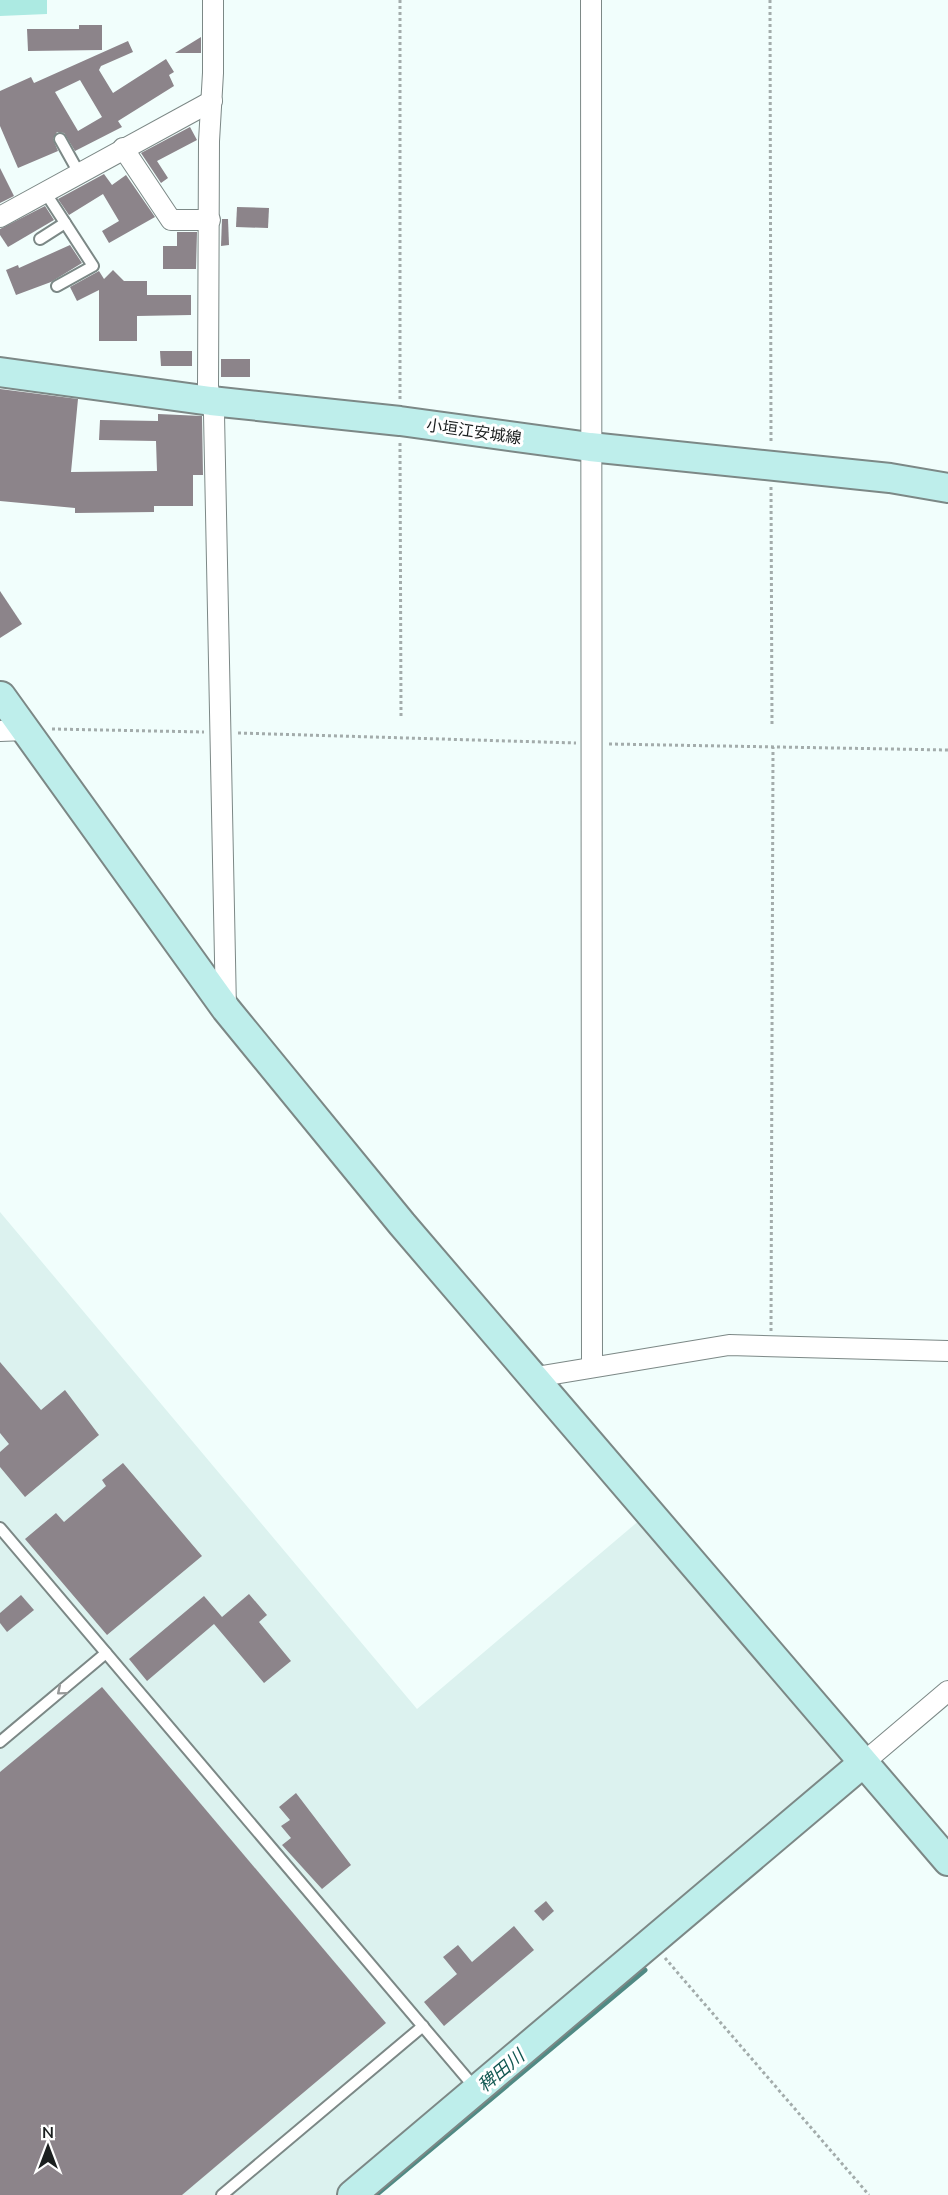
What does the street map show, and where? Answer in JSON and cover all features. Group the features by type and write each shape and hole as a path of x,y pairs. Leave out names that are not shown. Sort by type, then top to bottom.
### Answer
{"street":[{"path":"213,0 212,101 209,141 208,387 214,414 226,1009"},
{"path":"591,0 592,1366"},
{"path":"0,217 212,101"},
{"path":"123,148 171,220 210,220"},
{"name":"小垣江安城線","path":"0,372 211,401 400,421 590,447 890,478 948,488"},
{"path":"0,695 18,732 226,1009 402,1224 536,1377 948,1861"},
{"path":"536,1377 729,1345 771,1344 948,1351"},
{"path":"352,2195 948,1691"}],"lane":[{"path":"60,139 79,173"},
{"path":"45,192 93,266 57,286"},
{"path":"40,239 65,223"},
{"path":"0,1528 476,2089"},
{"path":"0,1742 106,1653"},
{"path":"222,2195 423,2026"}],"path":[{"path":"400,0 401,716"},
{"path":"770,0 772,725"},
{"path":"18,732 51,729 221,732 591,743 948,750"},
{"path":"771,1344 773,747"},
{"path":"652,1943 869,2195"}],"shaded area":[{"path":"0,0 47,0 47,14 0,16"},
{"path":"0,1212 417,1709 641,1519 843,1758 840,1768 337,2195 0,2195"}],"building":[{"path":"79,25 102,25 102,50 28,51 27,29 79,29"},
{"path":"201,37 201,53 175,53"},
{"path":"128,41 133,52 101,66 99,70 113,93 166,59 174,72 169,75 174,86 118,121 122,127 75,151 64,133 57,132 53,139 58,151 18,168 0,126 0,91 31,77 34,83","holes":["80,80 102,117 78,131 55,92"]},
{"path":"190,127 197,140 157,161 168,178 161,183 141,153"},
{"path":"0,168 14,196 0,203"},
{"path":"104,174 112,185 126,175 155,217 109,243 102,231 119,221 103,194 69,215 58,199"},
{"path":"45,206 54,220 8,247 0,235 0,229"},
{"path":"237,207 269,208 268,228 236,227"},
{"path":"222,219 228,219 229,245 221,246"},
{"path":"177,232 197,232 196,269 163,269 163,246 177,246"},
{"path":"70,245 82,263 51,282 16,295 6,270 18,265 19,268"},
{"path":"113,270 124,281 147,281 147,295 191,295 191,315 137,316 137,341 99,341 99,290 77,301 70,287 99,271 104,279"},
{"path":"160,351 192,351 192,366 161,366"},
{"path":"221,359 250,359 250,377 221,377"},
{"path":"0,389 78,399 71,472 157,471 156,441 99,440 100,420 158,421 158,414 202,416 203,475 193,475 193,506 154,506 154,512 75,513 75,508 0,501"},
{"path":"0,591 22,624 0,638"},
{"path":"0,1362 41,1410 65,1390 99,1435 25,1497 0,1467 0,1452 9,1444 0,1433"},
{"path":"123,1463 202,1556 107,1635 25,1539 56,1513 64,1522 106,1486 102,1480"},
{"path":"249,1594 267,1615 259,1622 291,1661 264,1683 214,1624 147,1681 129,1659 204,1596 222,1617"},
{"path":"21,1595 34,1610 7,1632 0,1623 0,1613"},
{"path":"102,1687 386,2023 182,2195 0,2195 0,1772"},
{"path":"296,1793 351,1865 322,1889 282,1845 291,1838 281,1826 290,1820 279,1807"},
{"path":"546,1901 554,1911 543,1921 534,1911"},
{"path":"514,1926 534,1950 444,2026 424,2002 457,1974 443,1957 458,1945 472,1962"}],"waterway":[{"name":"稗田川","path":"376,2195 645,1970"}]}
